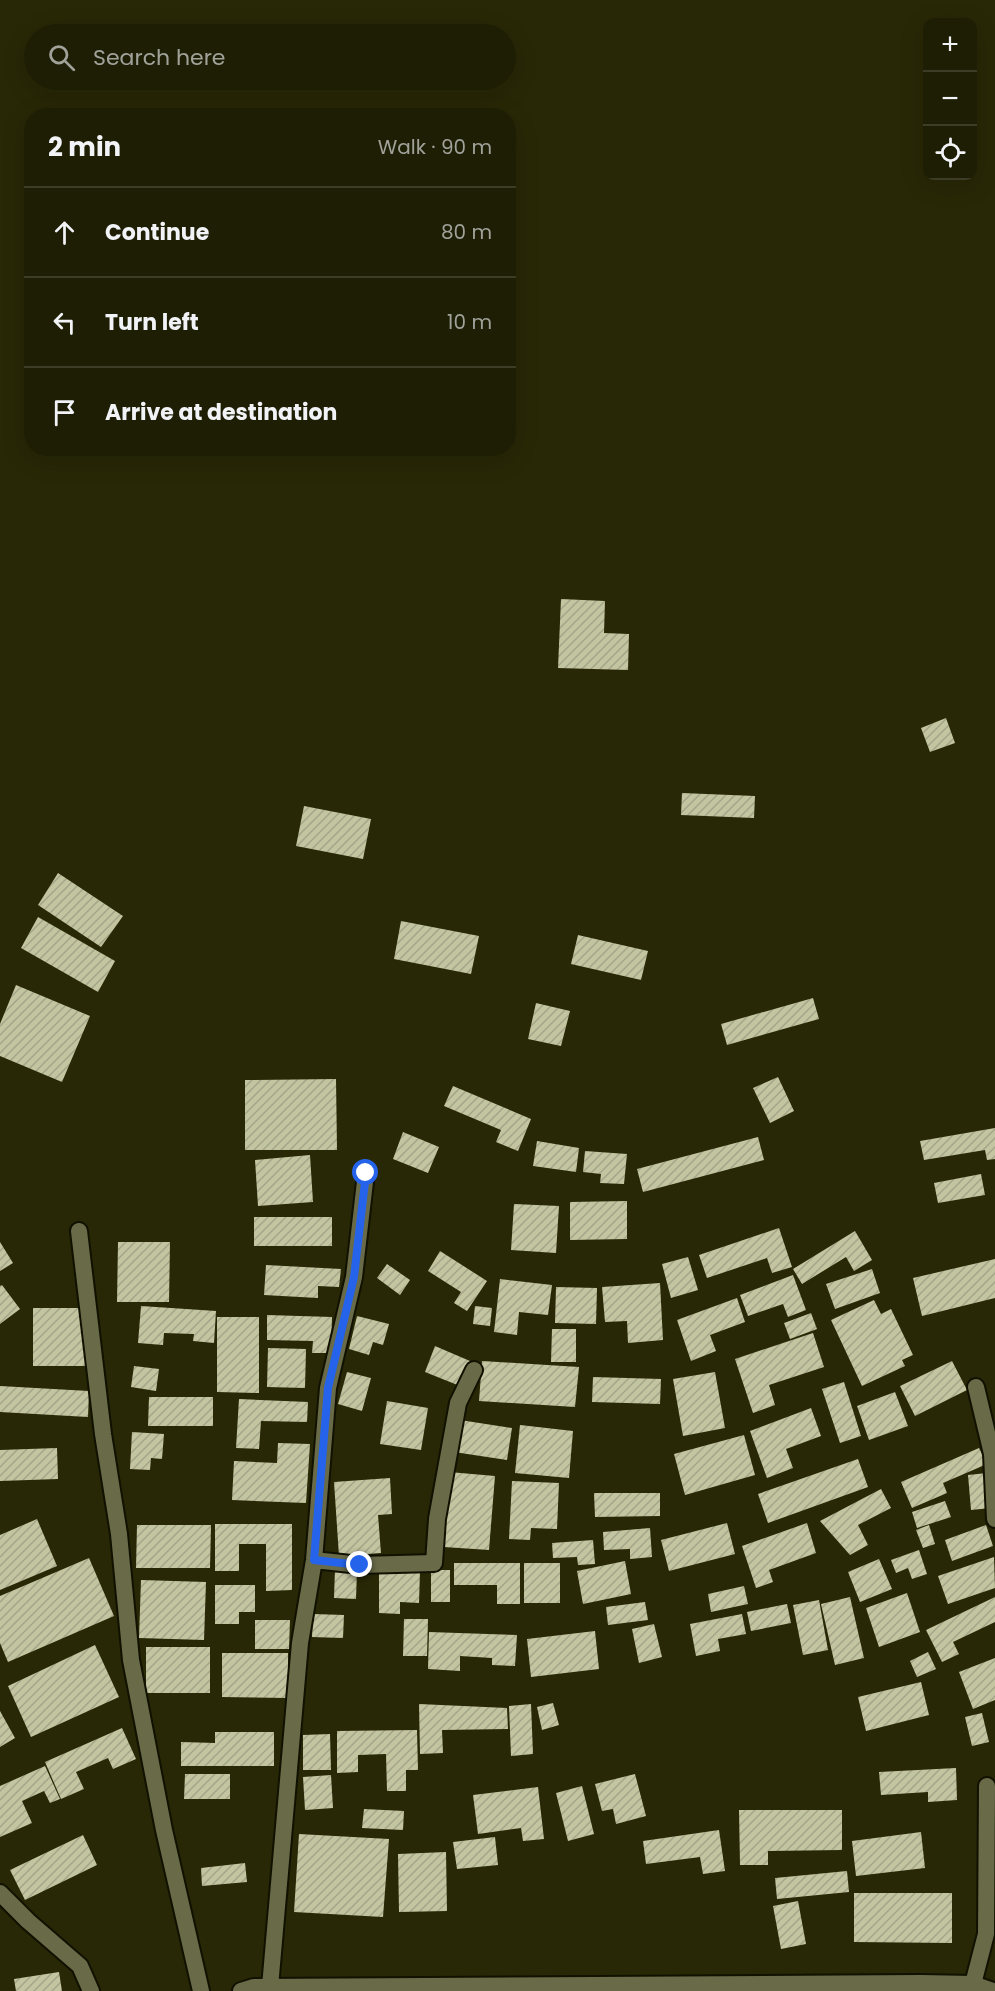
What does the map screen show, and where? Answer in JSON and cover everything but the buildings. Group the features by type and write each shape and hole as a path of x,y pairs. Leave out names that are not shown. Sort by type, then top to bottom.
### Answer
{"street":[{"path":"270,1987 300,1643 314,1560 328,1388 354,1277 366,1173"},
{"path":"79,1231 103,1434 119,1534 131,1660 164,1830 201,1991"},
{"path":"314,1560 360,1565 434,1563 437,1519 458,1402 474,1370"},
{"path":"976,1387 992,1454 995,1519"},
{"path":"973,1984 986,1934 987,1786"},
{"path":"0,1893 28,1921 80,1966 91,1991"},
{"path":"241,1991 255,1987 921,1983 973,1984 993,1991"}],"route":[{"path":"360,1565 314,1560 328,1388 354,1277 366,1173"}]}
